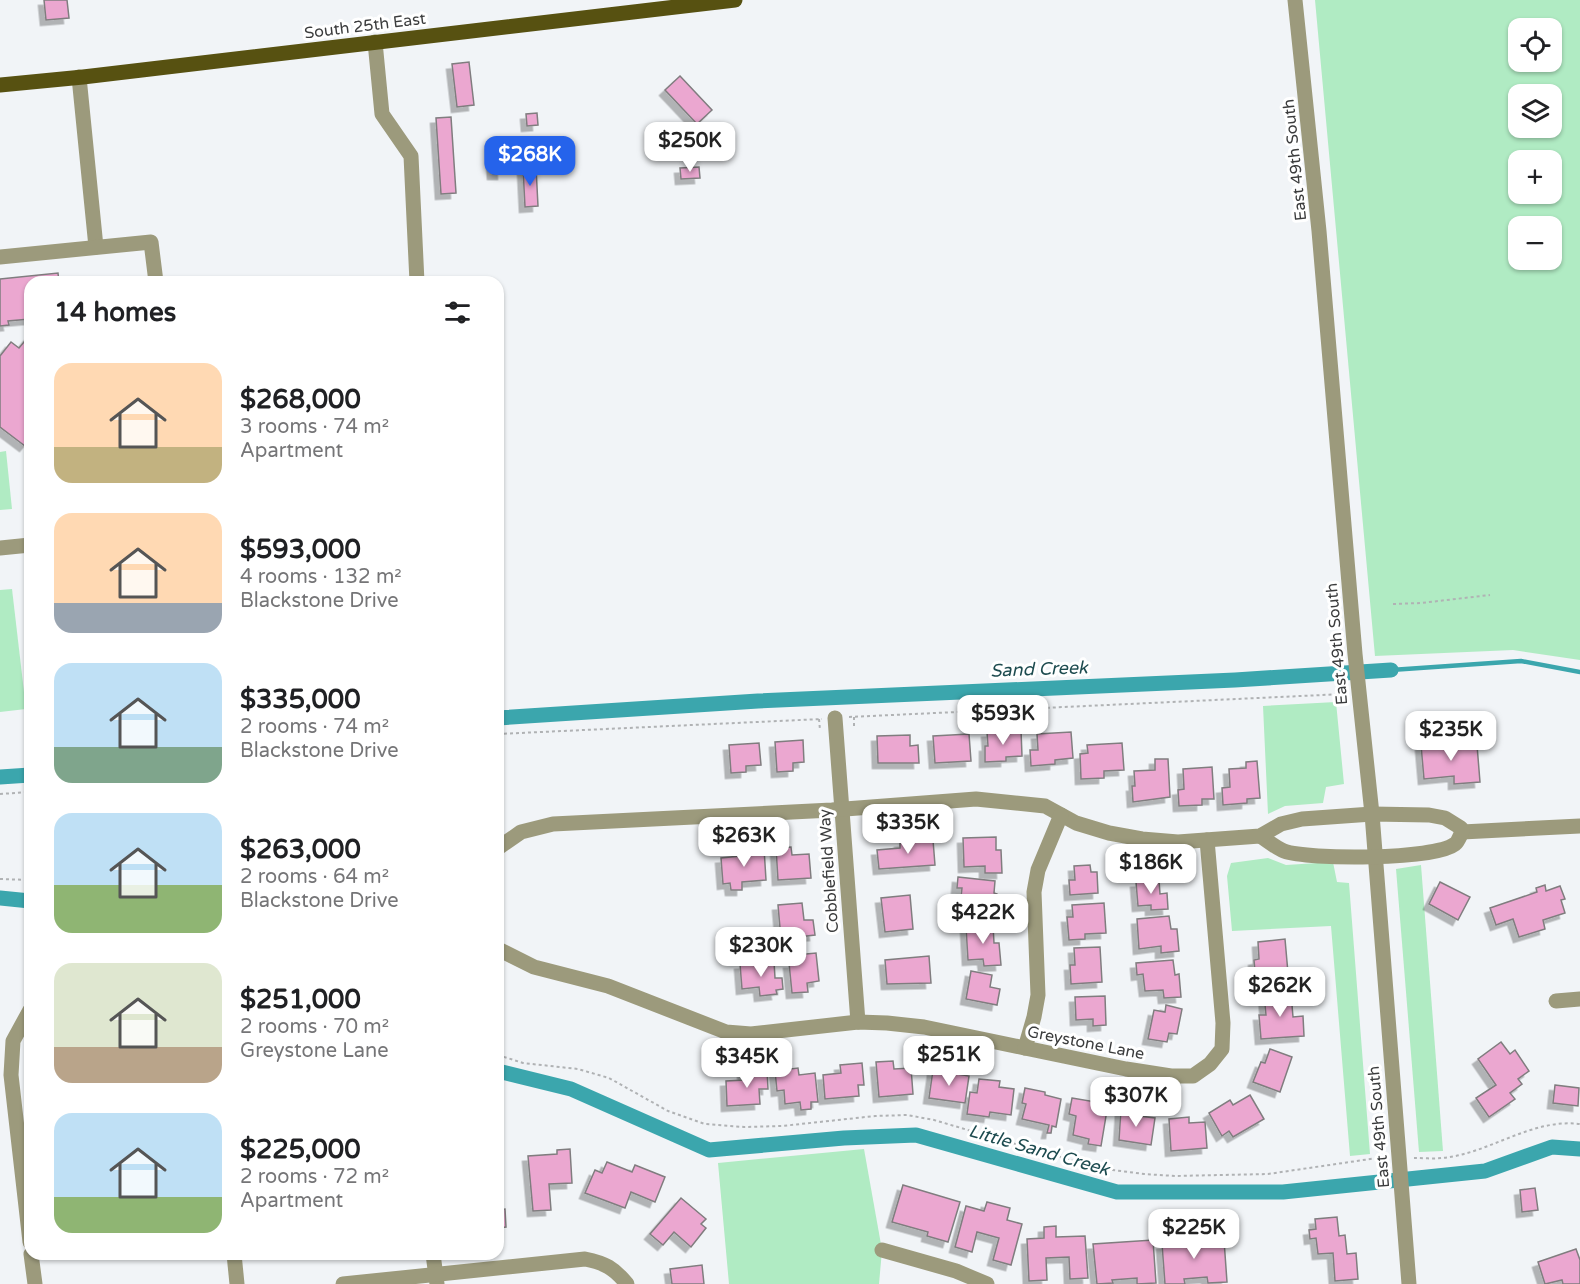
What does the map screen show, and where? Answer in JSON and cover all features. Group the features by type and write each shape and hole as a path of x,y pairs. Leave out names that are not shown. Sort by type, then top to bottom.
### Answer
{"main road":[{"name":"South 25th East","path":"0,85 735,0"}],"street":[{"name":"East 49th South","path":"1295,0 1319,231 1354,654 1376,857 1409,1284"},
{"path":"375,42 382,114 411,156 417,276"},
{"path":"79,77 96,247"},
{"path":"0,257 151,242 155,276"},
{"path":"0,548 24,546"},
{"name":"Cobblefield Way","path":"835,718 858,1022"},
{"path":"504,844 521,832 553,824 842,810 976,800 1045,806 1076,823 1109,833 1178,842 1260,836 1281,824 1302,819 1372,814 1429,815 1445,818 1461,828 1462,832"},
{"path":"1025,1048 1038,995 1034,892 1038,870 1061,815"},
{"path":"1462,832 1580,826"},
{"path":"1260,836 1282,851 1298,855 1376,857 1413,854 1445,848 1456,844 1462,832"},
{"name":"Greystone Lane","path":"504,952 534,967 608,986 726,1032 751,1034 858,1022 924,1027 1126,1069 1171,1076 1193,1076 1210,1064 1222,1048 1223,1023 1207,840"},
{"path":"1556,1001 1580,999"},
{"path":"24,1018 7,1039 24,1189"},
{"path":"882,1250 956,1271 987,1284"},
{"path":"343,1284 436,1279 585,1259 604,1262 627,1284"},
{"path":"32,1260 35,1284"},
{"path":"235,1260 237,1284"},
{"path":"434,1260 436,1279"}],"path":[{"path":"1393,604 1490,595"},
{"path":"504,734 1359,694"},
{"path":"854,717 854,726"},
{"path":"819,719 820,730"},
{"path":"0,794 24,792"},
{"path":"0,879 24,880"},
{"path":"504,1057 523,1063 578,1069 609,1078 668,1111 705,1124 744,1127 782,1126 875,1116 907,1115 934,1120 1097,1168 1175,1176 1268,1174 1357,1160 1398,1161 1442,1158 1465,1153 1538,1128 1571,1123 1580,1124"}],"green space":[{"path":"1315,0 1580,0 1580,660 1513,650 1375,656"},
{"path":"6,451 12,509 0,510 0,452"},
{"path":"12,589 24,709 0,712 0,590"},
{"path":"1336,702 1344,784 1326,787 1323,803 1285,806 1268,814 1263,706"},
{"path":"1268,858 1286,865 1333,862 1337,882 1349,883 1370,1154 1350,1156 1331,926 1232,931 1227,876 1231,863"},
{"path":"1421,865 1443,1151 1419,1152 1396,869"},
{"path":"864,1149 882,1250 879,1284 729,1284 718,1163"}],"building":[{"path":"44,0 67,0 69,18 46,20"},
{"path":"469,62 474,105 457,107 452,64"},
{"path":"680,76 712,110 697,124 665,90"},
{"path":"537,113 538,125 527,126 526,114"},
{"path":"451,117 456,193 441,194 436,118"},
{"path":"501,143 503,174 493,174 491,144"},
{"path":"536,167 538,206 525,207 523,168"},
{"path":"699,167 700,178 681,179 680,168"},
{"path":"58,273 58,276 29,276"},
{"path":"24,277 24,320 8,321 9,325 0,326 0,279"},
{"path":"11,342 19,348 24,342 24,445 0,427 0,356"},
{"path":"1021,730 1022,756 1006,757 1006,761 985,762 985,746 988,746 987,732"},
{"path":"1071,732 1073,758 1055,760 1055,764 1031,766 1030,750 1038,750 1037,734"},
{"path":"969,734 971,761 935,763 933,736"},
{"path":"910,735 910,746 918,745 919,763 878,763 877,736"},
{"path":"803,740 804,762 793,763 793,771 777,772 775,742"},
{"path":"1460,741 1460,746 1477,745 1480,782 1454,784 1454,776 1424,779 1421,745"},
{"path":"759,743 761,765 746,766 746,772 731,773 729,745"},
{"path":"1122,743 1124,770 1104,771 1104,778 1081,779 1080,754 1088,753 1087,745"},
{"path":"1155,759 1168,759 1170,797 1133,802 1134,771 1155,770"},
{"path":"1257,761 1260,798 1247,799 1247,803 1223,805 1222,788 1230,787 1229,769 1246,768 1246,762"},
{"path":"1212,767 1214,799 1202,799 1202,805 1179,806 1178,790 1184,789 1183,769"},
{"path":"996,837 996,850 1001,850 1002,873 985,873 985,866 964,867 963,838"},
{"path":"933,840 935,865 879,869 877,850 900,848 900,842"},
{"path":"791,847 792,855 809,854 811,878 778,880 776,848"},
{"path":"764,848 766,880 742,882 742,890 731,890 730,883 723,884 721,858 740,856 740,850"},
{"path":"1090,865 1091,872 1097,872 1098,893 1070,895 1069,880 1075,880 1074,866"},
{"path":"958,877 995,881 994,893 997,894 994,918 977,917 978,908 960,906 962,888 957,888"},
{"path":"1159,880 1160,894 1167,893 1168,909 1151,910 1151,905 1138,906 1136,882"},
{"path":"1440,882 1470,897 1458,920 1429,904"},
{"path":"1545,885 1546,891 1560,886 1565,899 1561,900 1565,913 1543,920 1545,929 1519,937 1513,919 1496,925 1490,908 1537,892 1536,888"},
{"path":"910,895 913,929 885,932 881,898"},
{"path":"802,903 804,920 813,920 815,935 781,939 778,905"},
{"path":"1104,903 1106,933 1085,934 1085,939 1069,940 1067,917 1073,917 1072,905"},
{"path":"1169,916 1171,929 1177,929 1179,951 1161,953 1161,946 1139,949 1137,919"},
{"path":"993,925 994,943 999,943 1001,965 984,966 983,959 968,960 966,927"},
{"path":"1285,939 1288,973 1272,974 1272,982 1256,984 1254,960 1259,959 1258,942"},
{"path":"1100,947 1102,982 1071,984 1070,965 1075,965 1074,948"},
{"path":"816,953 819,981 807,983 808,992 792,993 789,963 797,963 796,955"},
{"path":"929,956 931,983 887,984 885,960"},
{"path":"1173,960 1175,975 1179,974 1181,997 1164,998 1163,990 1145,991 1143,974 1137,975 1136,963"},
{"path":"774,961 775,978 782,978 783,989 776,990 777,994 760,996 759,987 742,989 740,964"},
{"path":"971,971 992,975 990,987 1000,989 997,1005 966,999"},
{"path":"1291,993 1293,1017 1303,1016 1304,1036 1261,1039 1259,1015 1266,1015 1264,995"},
{"path":"1105,996 1106,1025 1093,1026 1093,1019 1076,1020 1075,997"},
{"path":"1166,1005 1182,1009 1177,1034 1169,1033 1167,1042 1148,1039 1154,1010 1165,1012"},
{"path":"1501,1042 1510,1054 1515,1050 1529,1071 1518,1079 1522,1084 1510,1093 1515,1099 1489,1117 1476,1098 1496,1085 1478,1059"},
{"path":"1270,1049 1292,1057 1280,1092 1253,1082 1261,1062 1265,1063"},
{"path":"893,1061 894,1069 911,1068 913,1094 879,1097 876,1062"},
{"path":"862,1063 864,1085 858,1085 859,1096 825,1099 823,1075 841,1073 840,1065"},
{"path":"798,1068 799,1075 815,1073 818,1102 811,1102 811,1109 801,1110 800,1102 785,1104 784,1090 777,1091 775,1071"},
{"path":"767,1070 768,1089 759,1089 760,1104 727,1106 726,1081 744,1080 743,1072"},
{"path":"933,1070 969,1076 965,1103 929,1098"},
{"path":"979,1079 1000,1081 999,1087 1014,1089 1011,1115 990,1112 989,1117 967,1114 970,1092 977,1093"},
{"path":"1555,1085 1579,1088 1578,1106 1553,1103"},
{"path":"1025,1088 1045,1092 1045,1095 1061,1099 1056,1127 1052,1126 1051,1133 1047,1133 1049,1125 1022,1119 1026,1104 1022,1103"},
{"path":"1250,1095 1264,1119 1233,1137 1229,1131 1222,1136 1209,1113 1230,1100 1233,1105"},
{"path":"1072,1098 1096,1102 1095,1107 1107,1110 1101,1146 1088,1144 1089,1139 1073,1135 1076,1116 1069,1114"},
{"path":"1121,1109 1141,1112 1140,1116 1155,1118 1151,1145 1119,1140"},
{"path":"1189,1117 1189,1123 1205,1122 1207,1148 1171,1151 1169,1119"},
{"path":"570,1149 572,1183 549,1184 551,1210 533,1211 528,1156 557,1154 557,1150"},
{"path":"607,1162 632,1172 635,1165 665,1177 655,1202 631,1192 625,1208 585,1193 595,1170 602,1173"},
{"path":"903,1185 960,1202 948,1242 927,1236 928,1232 892,1222"},
{"path":"1535,1188 1538,1210 1522,1212 1520,1190"},
{"path":"681,1198 706,1219 701,1224 706,1228 691,1247 674,1232 663,1245 650,1234"},
{"path":"987,1202 1010,1208 1007,1220 1022,1224 1011,1265 993,1260 999,1238 977,1232 972,1252 955,1247 966,1206 984,1211"},
{"path":"504,1209 506,1227 504,1227"},
{"path":"1337,1217 1339,1236 1345,1235 1347,1254 1356,1253 1358,1279 1335,1281 1333,1253 1318,1254 1316,1238 1310,1239 1309,1230 1316,1229 1315,1219"},
{"path":"1056,1226 1056,1237 1085,1236 1088,1278 1070,1279 1069,1257 1046,1258 1047,1280 1029,1281 1027,1239 1044,1238 1044,1227"},
{"path":"1215,1233 1216,1241 1224,1240 1227,1282 1208,1283 1207,1277 1184,1279 1185,1284 1165,1284 1162,1244 1170,1244 1170,1236 1185,1235 1186,1241 1200,1240 1199,1234"},
{"path":"1153,1240 1156,1283 1137,1284 1137,1278 1097,1284 1093,1244"},
{"path":"1576,1249 1580,1260 1580,1284 1563,1284 1562,1280 1545,1284 1538,1262"},
{"path":"702,1265 704,1284 672,1284 670,1269"}],"waterway":[{"name":"Sand Creek","path":"1391,670 1521,661 1580,672"},
{"name":"Sand Creek","path":"504,718 758,701 1235,680 1391,670"},
{"name":"Sand Creek","path":"0,777 24,775"},
{"name":"Little Sand Creek","path":"0,898 24,900"},
{"name":"Little Sand Creek","path":"504,1072 571,1089 709,1150 844,1138 916,1135 1117,1192 1283,1192 1485,1171 1552,1147 1580,1149"}]}
